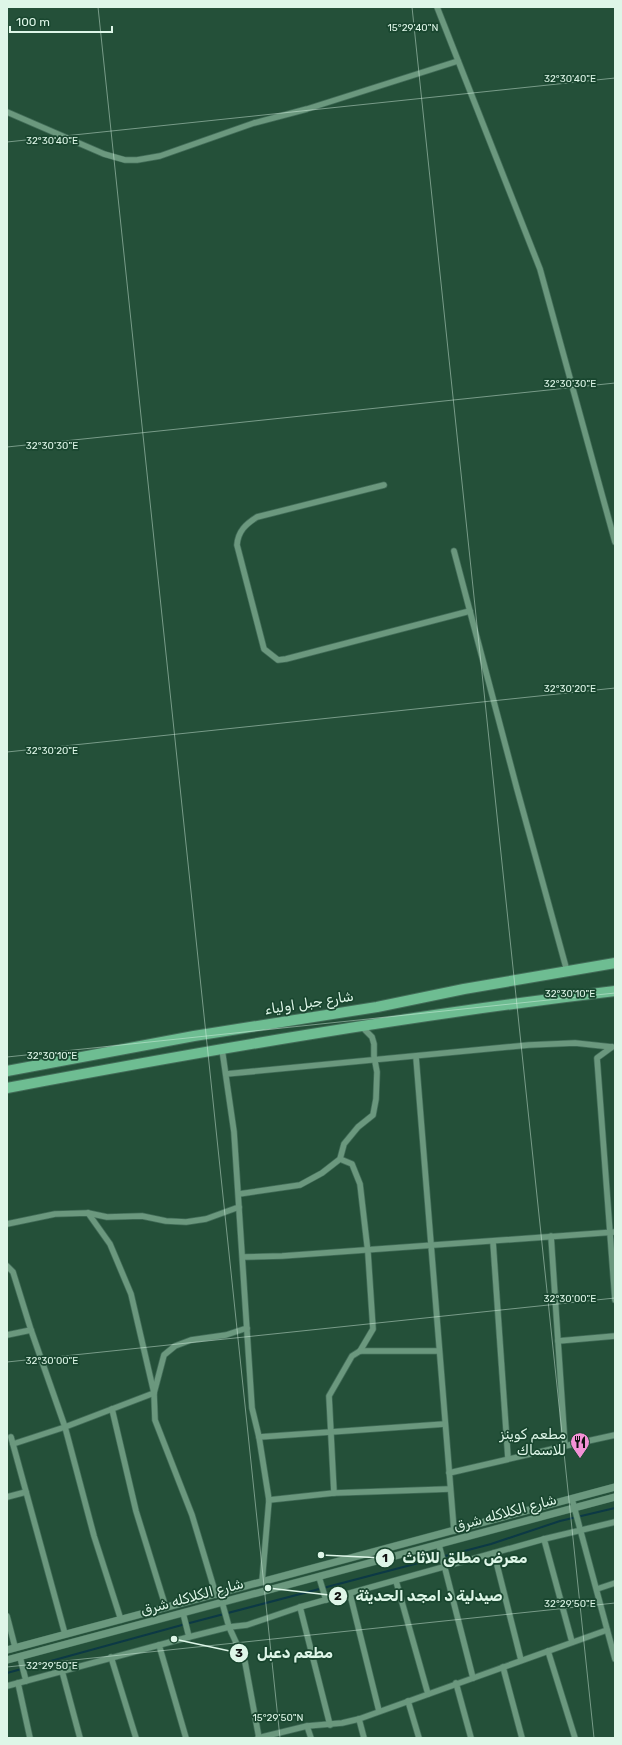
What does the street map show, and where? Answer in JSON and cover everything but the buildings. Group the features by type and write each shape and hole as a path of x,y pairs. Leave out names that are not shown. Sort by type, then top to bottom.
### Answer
{"highway":[{"name":"شارع جبل اولياء","path":"7,1071 194,1036 377,1007 471,988 615,963"},
{"path":"7,1088 222,1049 487,1008 615,991"}],"street":[{"path":"437,7 540,269 615,542"},
{"path":"7,112 104,154 125,160 143,160 160,156 254,123 307,109 458,61"},
{"path":"384,485 258,517 244,526 239,534 237,545 264,649 278,660 286,659 470,612"},
{"path":"454,551 516,789 567,971"},
{"path":"239,1194 300,1184 322,1173 340,1159 344,1144 358,1128 373,1115 377,1072 374,1044 372,1036 362,1027"},
{"path":"226,1074 375,1061 529,1045 576,1043 614,1046"},
{"path":"614,1046 597,1058 613,1232 615,1300"},
{"path":"222,1049 234,1132 248,1328 252,1408 259,1437 269,1500 262,1582"},
{"path":"416,1057 454,1531"},
{"path":"334,1493 329,1402 331,1390 352,1356 360,1351 373,1329 368,1250 360,1184 352,1164 340,1159"},
{"path":"7,1224 55,1214 88,1213 107,1216 142,1216 166,1221 186,1222 206,1219 239,1207"},
{"path":"88,1213 110,1244 131,1294 154,1393 155,1420 157,1428 192,1515 216,1595"},
{"path":"243,1257 282,1256 493,1242 613,1232"},
{"path":"551,1236 566,1446"},
{"path":"493,1242 508,1458"},
{"path":"7,1266 13,1272 31,1330 65,1427 94,1536 121,1620"},
{"path":"154,1393 164,1355 175,1346 191,1340 226,1335 248,1328"},
{"path":"7,1335 31,1330"},
{"path":"558,1341 615,1336"},
{"path":"360,1351 439,1351"},
{"path":"13,1444 65,1427 154,1393"},
{"path":"112,1409 136,1511 166,1608"},
{"path":"259,1437 445,1424"},
{"path":"449,1473 508,1458 615,1435"},
{"path":"11,1437 65,1634"},
{"name":"شارع الكلاكله شرق","path":"7,1650 615,1487"},
{"path":"269,1500 334,1493 450,1489"},
{"path":"7,1497 26,1492"},
{"name":"شارع الكلاكله شرق","path":"7,1660 615,1497"},
{"path":"572,1499 615,1659"},
{"path":"7,1686 111,1657 229,1627 247,1624 300,1607 445,1568 544,1539 615,1522"},
{"path":"544,1539 572,1642"},
{"path":"439,1545 473,1678"},
{"path":"494,1553 521,1660"},
{"path":"320,1577 326,1600"},
{"path":"396,1581 428,1694"},
{"path":"597,1589 615,1583"},
{"path":"350,1594 379,1711"},
{"path":"222,1602 229,1627 245,1662 259,1738 307,1726 330,1725 359,1719 607,1630"},
{"path":"300,1607 330,1725"},
{"path":"183,1613 189,1637"},
{"path":"7,1616 15,1647"},
{"path":"159,1645 186,1738"},
{"path":"548,1651 575,1738"},
{"path":"20,1656 26,1681"},
{"path":"111,1657 136,1738"},
{"path":"502,1667 522,1738"},
{"path":"62,1671 80,1738"},
{"path":"18,1683 30,1738"},
{"path":"456,1683 471,1738"},
{"path":"408,1701 418,1738"},
{"path":"359,1719 364,1738"},
{"path":"307,1726 311,1738"}],"waterway":[{"path":"7,1673 182,1625 491,1544 560,1521 615,1508"}],"place":[{"name":"مطعم كوينز للاسماك","path":"580,1459"},
{"name":"معرض مطلق للاثاث","path":"321,1555"},
{"name":"صيدلية د امجد الحديثة","path":"268,1588"},
{"name":"مطعم دعبل","path":"174,1639"}]}
